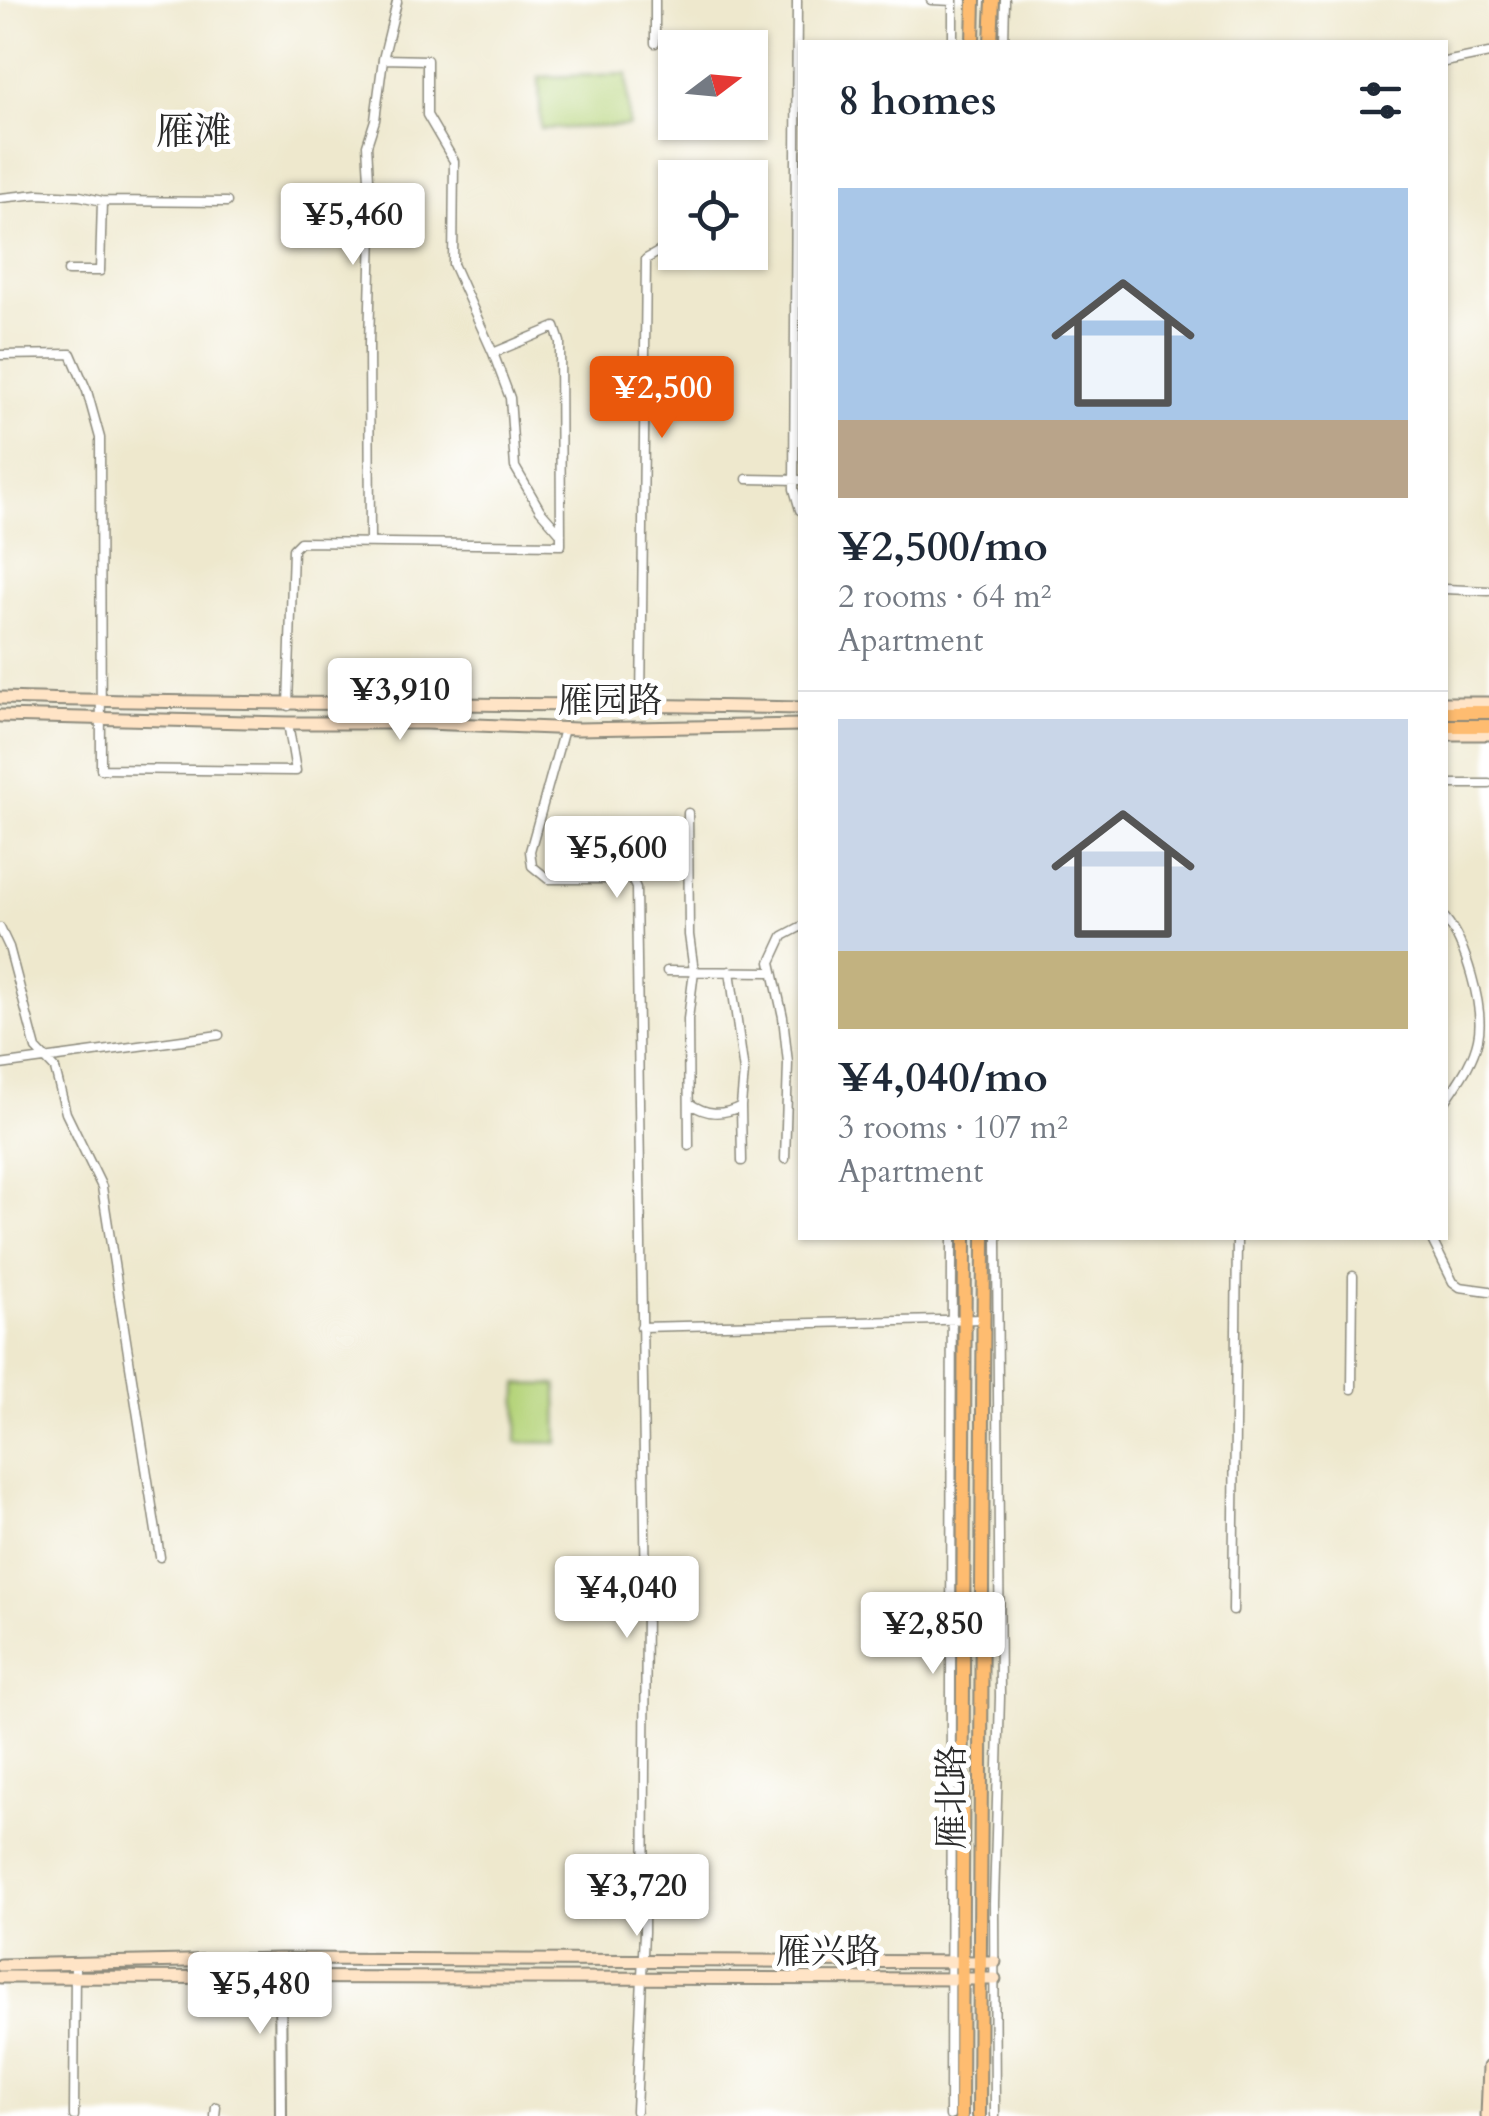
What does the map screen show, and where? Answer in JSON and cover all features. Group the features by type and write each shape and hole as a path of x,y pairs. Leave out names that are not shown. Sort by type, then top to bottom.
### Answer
{"main road":[{"path":"973,40 974,0"},
{"path":"992,40 993,0"},
{"name":"雁园路","path":"0,698 288,706 798,708"},
{"path":"1448,703 1489,703"},
{"path":"288,706 288,724"},
{"path":"1448,712 1489,712"},
{"name":"雁园路","path":"0,716 288,724 426,722 564,728 798,725"},
{"path":"1448,726 1489,726"},
{"path":"1448,734 1489,734"},
{"name":"雁北路","path":"962,2116 957,1979 958,1321 966,1240"},
{"name":"雁北路","path":"980,2116 980,1979 988,1962 984,1240"},
{"name":"雁兴路","path":"0,1977 280,1959 988,1962"},
{"name":"雁兴路","path":"0,1965 75,1971 280,1976 995,1979"},
{"path":"1486,2116 1489,2067"}],"street":[{"path":"655,0 655,43"},
{"path":"747,479 797,480 796,0"},
{"path":"932,0 953,0 953,40"},
{"path":"1002,40 1005,0"},
{"path":"370,542 372,230 368,144 397,2"},
{"path":"1448,61 1489,53"},
{"path":"383,59 428,60 427,115 454,161 454,264 510,398 515,468 540,510 561,534"},
{"path":"0,198 38,194 102,200 227,202"},
{"path":"68,271 100,271 102,200"},
{"path":"642,705 646,259 658,252"},
{"path":"288,706 293,550 300,542 561,545 560,342 555,326 493,352"},
{"path":"0,355 71,354 87,391 100,438 101,769 296,771 288,724"},
{"path":"1448,590 1489,591"},
{"path":"564,728 530,851 532,866 548,879 632,879 636,888 646,1600 642,1960 636,2111"},
{"path":"1448,784 1489,784"},
{"path":"688,812 689,935 694,971 688,1019 689,1146"},
{"path":"1448,922 1466,958 1478,1005 1479,1036 1468,1068 1448,1098"},
{"path":"0,928 9,947 36,1049 54,1069 66,1113 102,1187 160,1557"},
{"path":"785,1159 788,1063 783,1017 770,972 774,952 784,936 798,928"},
{"path":"667,971 770,972"},
{"path":"730,972 744,1072 742,1161"},
{"path":"0,1065 219,1034"},
{"path":"689,1102 698,1109 720,1114 741,1106"},
{"path":"952,1240 958,1321"},
{"path":"995,2116 995,1979 988,1962 1000,1697 997,1240"},
{"path":"1233,1611 1236,1240"},
{"path":"1431,1240 1453,1282 1489,1291"},
{"path":"1352,1389 1354,1276"},
{"path":"642,1327 983,1319"},
{"path":"280,1959 280,2116"},
{"path":"74,2116 75,1971"},
{"path":"950,2116 957,1979"}],"green space":[{"path":"627,74 629,126 541,129 539,77"},
{"path":"518,1384 557,1385 558,1443 517,1442"}],"district":[{"name":"雁滩","path":"194,131"}]}
